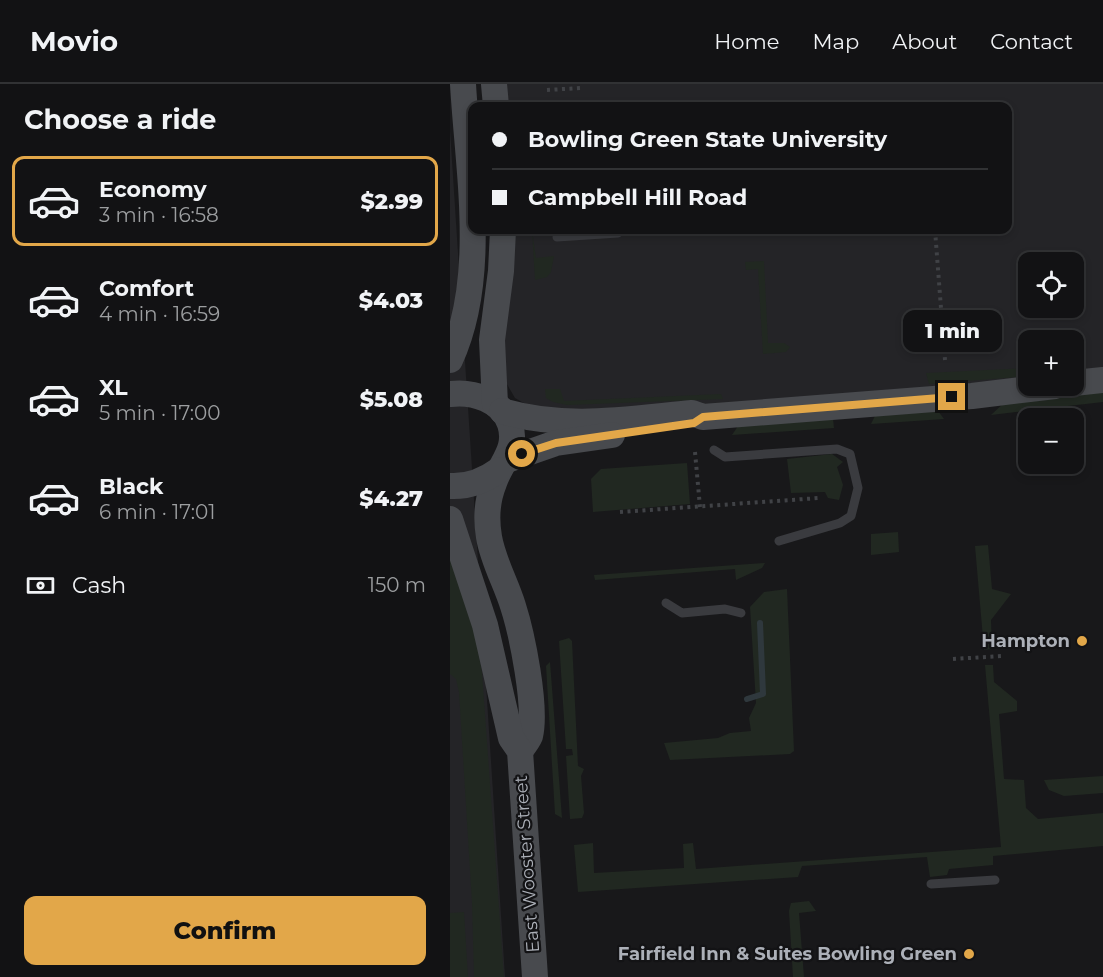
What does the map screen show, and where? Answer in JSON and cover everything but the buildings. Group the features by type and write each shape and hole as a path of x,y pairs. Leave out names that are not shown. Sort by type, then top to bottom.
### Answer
{"main road":[{"path":"463,84 468,183"},
{"path":"494,84 496,102"},
{"path":"450,360 460,338 466,314 472,262 471,234"},
{"name":"East Wooster Street","path":"503,234 501,271 492,340 498,407 510,424 512,448 489,498 487,525 492,551 513,606 526,663 530,737 520,751"},
{"path":"1084,382 1103,380"},
{"path":"450,394 476,395 498,407 531,419 562,423 692,413 703,417 1018,390"},
{"path":"450,486 477,482 503,465 556,443 694,423 703,417"},
{"name":"East Wooster Street","path":"450,519 485,625 511,738 520,751 535,977"}],"lane":[{"path":"557,237 603,234"},
{"path":"714,450 725,457 837,449 850,454 858,488 851,516 840,523 779,541"},
{"path":"666,603 682,612 725,609 741,613"},
{"path":"931,884 994,880"}],"path":[{"path":"547,90 581,88"},
{"path":"935,234 945,360"},
{"path":"696,452 700,507"},
{"path":"620,512 819,498"},
{"path":"953,659 1002,656"}],"shaded area":[{"path":"495,84 1103,84 1103,380 1084,382 1084,330 1018,330 1018,387 710,417 534,409 515,398 504,379 506,234 1012,234 1012,102 497,102"},
{"path":"450,130 505,977 450,977"},
{"path":"532,234 536,258 554,256 551,272 547,277 535,280"},
{"path":"764,261 768,343 784,343 790,347 786,352 763,354 758,269 746,270 745,262"},
{"path":"1018,369 1018,377 929,384 926,373"},
{"path":"545,389 560,389 564,401 721,394 723,399 567,405 546,398"},
{"path":"1103,389 1103,402 1051,408 1018,408 1018,412 991,415 1007,400 1042,396 1084,396 1084,391"},
{"path":"938,411 944,419 871,424 875,416"},
{"path":"833,419 834,428 732,435 738,426"},
{"path":"832,454 843,462 837,467 843,485 839,500 828,498 825,492 791,493 787,459"},
{"path":"687,463 690,504 593,512 591,479 601,469"},
{"path":"898,532 899,552 871,555 871,534"},
{"path":"988,545 992,589 1011,594 991,620 992,649 984,650 975,546"},
{"path":"450,548 475,632 482,673 504,977 474,977 472,903 459,692 456,679 450,674"},
{"path":"765,563 762,568 736,580 735,569 595,580 594,575"},
{"path":"787,589 794,751 790,754 670,760 664,743 718,738 730,733 751,731 749,718 756,703 750,607 764,592"},
{"path":"569,638 572,641 578,766 584,769 581,776 584,813 582,818 570,819 566,756 573,755 572,749 566,749 559,641"},
{"path":"550,662 562,818 555,814 546,666"},
{"path":"985,665 993,665 994,682 1017,701 1017,711 999,714 1004,779 1024,780 1026,808 1038,819 1103,813 1103,846 993,856 993,865 949,869 947,875 930,877 927,857 802,866 798,877 578,892 574,845 593,843 594,873 684,868 683,844 693,843 696,869 1001,847"},
{"path":"1103,776 1103,793 1064,796 1049,790 1044,780"},
{"path":"809,901 816,911 799,913 804,977 793,977 789,911 791,903"},
{"path":"464,912 468,977 450,977 450,913"}],"waterway":[{"path":"747,699 763,694 760,623"}],"place":[{"name":"Hampton","path":"1082,641"},
{"name":"Fairfield Inn & Suites Bowling Green","path":"969,954"}],"route":[{"path":"522,454 556,443 694,423 703,417 952,397"}]}
